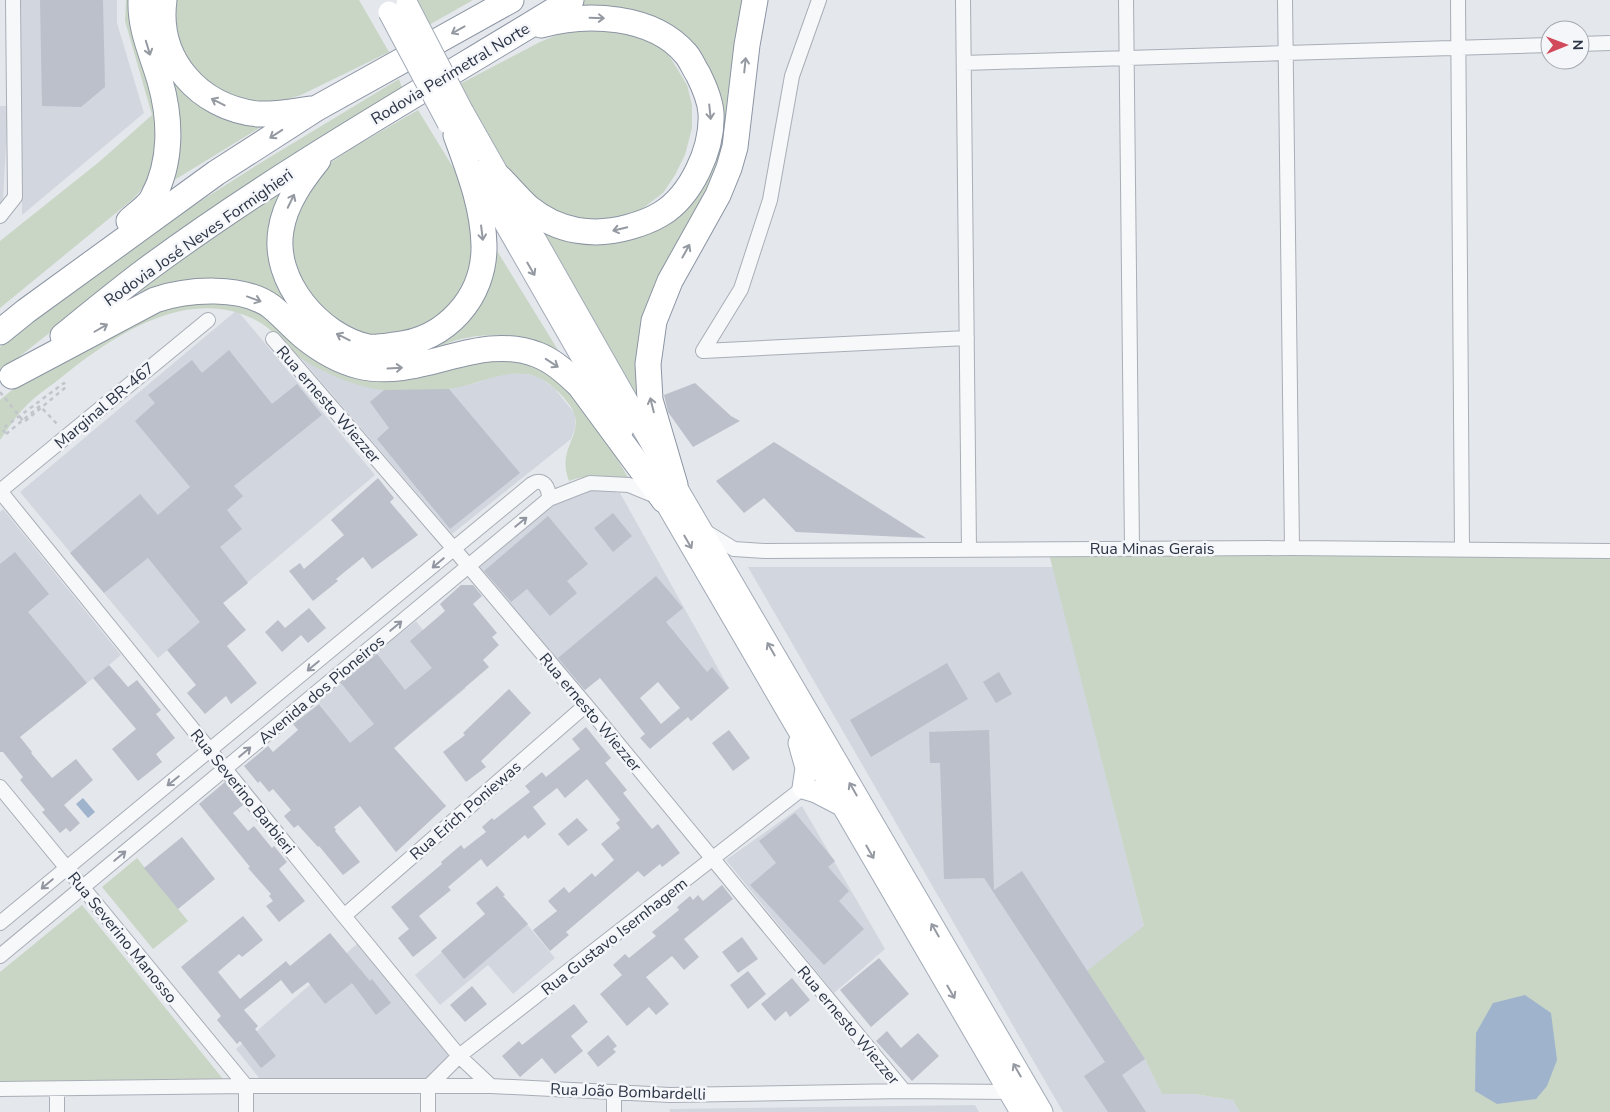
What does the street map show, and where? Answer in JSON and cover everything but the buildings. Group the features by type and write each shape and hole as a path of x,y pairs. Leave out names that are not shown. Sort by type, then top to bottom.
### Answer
{"highway":[{"path":"26,312 64,274 153,199 167,157 167,121 160,81 143,32 140,11 141,0"},
{"path":"164,0 162,15 166,43 176,64 195,88 219,103 244,111 266,114 317,108"},
{"name":"Rodovia Perimetral Norte","path":"328,147 571,0"},
{"path":"669,493 650,400 648,364 651,338 654,321 670,281 718,195 733,154 742,98 747,45 755,0"},
{"name":"Rodovia Perimetral Norte","path":"317,108 506,2"},
{"path":"500,178 528,207 544,218 574,231 594,233 616,231 641,224 662,214 682,196 694,180 705,152 710,128 711,113 705,88 687,55 671,41 652,30 612,19 570,18 543,24 515,34"},
{"path":"0,332 216,173 317,108"},
{"path":"328,147 299,185 280,229 280,247 288,278 303,305 321,323 351,341 370,347 407,344 443,328 456,317 480,279 484,245 477,195 456,124"},
{"name":"Rodovia José Neves Formighieri","path":"4,385 146,270 238,205 328,147"},
{"path":"4,385 155,300 173,294 200,291 231,293 254,297 271,306 304,337 332,356 358,366 374,369 414,366 488,348 502,347 538,355 567,374 580,386 669,493"}],"main road":[{"path":"396,4 456,124 483,186 669,493 700,528 1042,1112"},
{"path":"456,124 500,178 792,719 1021,1112"},
{"path":"792,719 806,768 803,788 816,792 844,806"}],"street":[{"path":"0,216 15,197 7,99 13,0"},
{"path":"820,0 792,76 770,200 741,289 703,351 967,338"},
{"path":"963,0 969,550"},
{"path":"1126,0 1132,548"},
{"path":"1285,0 1292,548"},
{"path":"1458,0 1462,549"},
{"path":"1590,44 1610,43"},
{"path":"964,64 1540,45"},
{"name":"Marginal BR-467","path":"0,491 208,320"},
{"name":"Rua ernesto Wiezzer","path":"273,339 586,705 904,1091"},
{"path":"0,923 537,481 542,481 547,486 549,499"},
{"name":"Avenida dos Pioneiros","path":"0,956 549,499 590,483 629,485 669,493"},
{"name":"Rua Severino Barbieri","path":"0,491 459,1056 491,1086"},
{"name":"Rua Minas Gerais","path":"700,528 734,548 765,550 1292,548 1610,551"},
{"path":"361,626 375,644"},
{"path":"276,696 292,713"},
{"name":"Rua Erich Poniewas","path":"344,916 586,705"},
{"name":"Rua Severino Manosso","path":"0,788 246,1086"},
{"name":"Rua Gustavo Isernhagem","path":"428,1088 459,1056 803,788"},
{"path":"246,1086 246,1112"},
{"name":"Rua João Bombardelli","path":"0,1089 246,1086 428,1088 491,1086 670,1095 904,1091 1009,1092"},
{"path":"428,1088 428,1112"},
{"path":"57,1089 57,1112"},
{"path":"614,1092 614,1112"}],"path":[{"path":"4,385 6,399 12,407 18,414 24,422 66,387 64,383 34,405 27,411 20,416 8,425 2,430 6,434 40,406 68,435"}],"shaded area":[{"path":"21,0 117,0 117,23 144,113 22,215"},
{"path":"0,106 8,106 3,201 0,205"},
{"path":"237,310 375,475 158,658 20,492"},
{"path":"300,357 327,373 449,389 476,383 502,374 522,373 539,377 554,388 575,414 575,428 571,439 452,534"},
{"path":"592,489 620,493 729,688 691,721 633,650 584,691 478,567 550,505"},
{"path":"3,509 121,655 52,712 34,690 0,718 0,512"},
{"path":"748,567 1053,567 1144,926 1145,1059 1162,1094 1194,1094 1233,1100 1240,1112 1063,1112"},
{"path":"416,621 466,688 394,748 446,806 396,852 345,787 366,765 316,699"},
{"path":"802,806 885,949 834,993 726,860"},
{"path":"505,898 555,958 513,994 488,965 440,1005 415,975"},
{"path":"357,944 449,1055 425,1079 260,1079 236,1049"},
{"path":"975,1105 979,1112 670,1112 670,1109"}],"green space":[{"path":"126,0 137,0 161,110 150,180 133,199 0,308 0,241 99,162 152,115 125,21"},
{"path":"175,0 359,0 389,52 301,95 275,103 245,101 222,94 199,79 176,39"},
{"path":"414,0 473,0 429,25"},
{"path":"575,0 753,0 737,123 653,321 671,476 528,209 558,228 663,215 712,129 688,54 593,17"},
{"path":"611,26 650,40 667,52 687,85 692,105 692,128 685,155 663,193 643,208 623,218 600,223 560,220 515,185 458,85 540,42 574,28"},
{"path":"163,52 269,122 163,187"},
{"path":"399,79 402,88 129,270 0,372 0,347 110,263 188,209 257,165"},
{"path":"418,110 454,169 468,207 477,242 473,270 450,311 407,335 365,336 344,329 303,290 292,257 294,212 318,171 354,147"},
{"path":"292,179 274,222 272,235 273,255 281,280 292,301 305,319 322,333 340,343 360,350 382,353 404,352 427,346 444,338 465,323 480,301 493,269 494,246 569,368 548,351 533,343 508,336 495,335 468,337 405,356 390,358 360,357 347,353 317,338 281,305 263,293 244,285 224,281 204,280 183,283 122,298"},
{"path":"185,297 254,305 309,350 497,353 543,367 584,403 629,479 591,476 569,481 566,461 576,424 575,416 564,398 542,379 516,373 448,389 408,391 374,389 337,377 302,359 261,323 235,312 209,308 182,311 156,318 107,344 34,398 18,414 0,440 0,400 38,368"},
{"path":"1048,550 1610,558 1610,1112 1240,1112 1233,1100 1194,1094 1162,1094 1145,1059 1087,971 1144,926"},
{"path":"137,858 188,921 153,949 102,887"},
{"path":"82,905 223,1079 0,1082 0,972"}],"water":[{"path":"83,798 95,812 88,818 76,804"},
{"path":"1525,995 1551,1013 1557,1060 1547,1086 1536,1099 1497,1104 1475,1091 1476,1033 1493,1003"}]}
